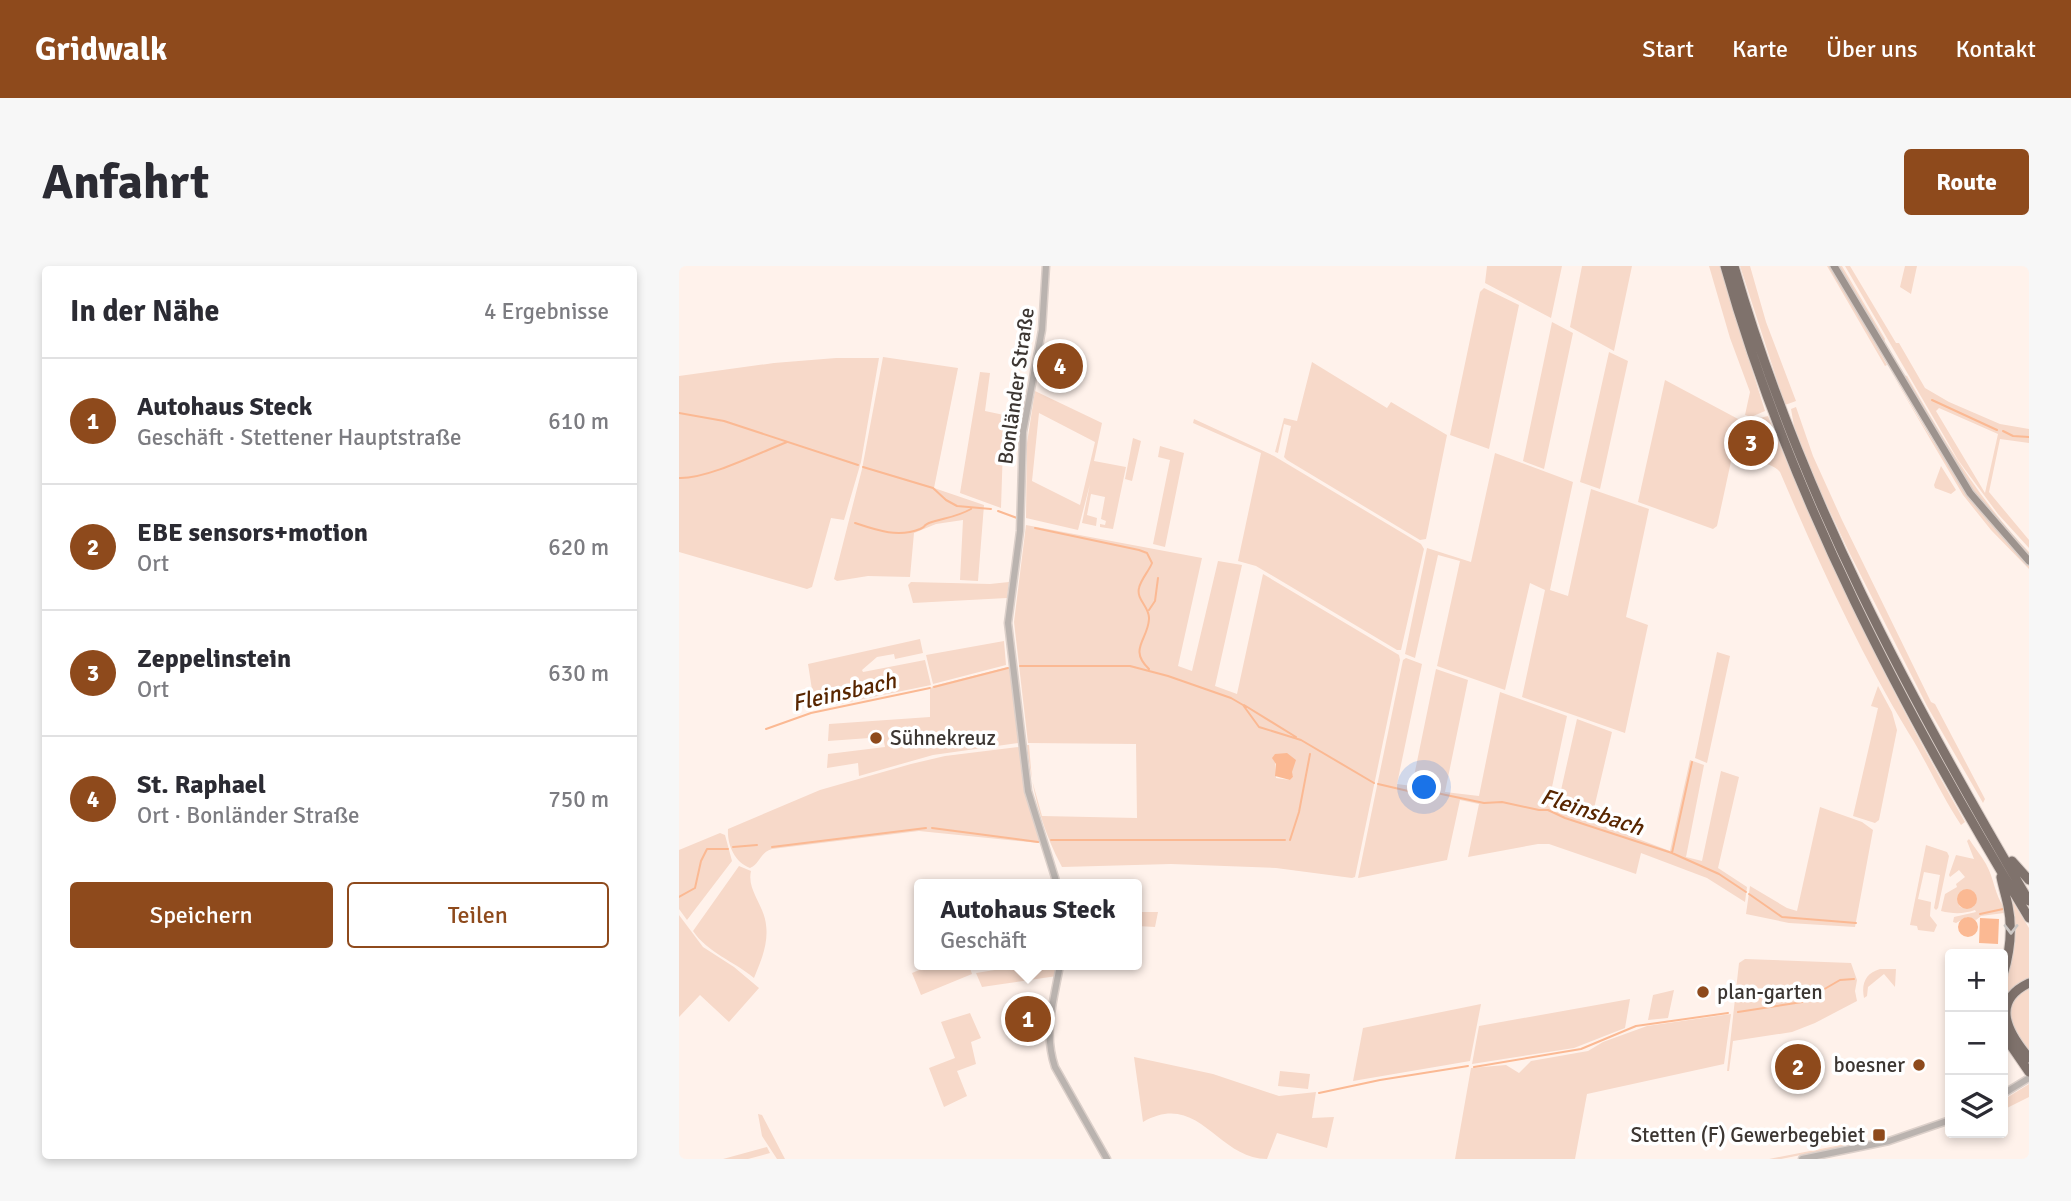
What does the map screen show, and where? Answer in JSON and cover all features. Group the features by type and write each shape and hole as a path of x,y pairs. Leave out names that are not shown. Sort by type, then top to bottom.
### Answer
{"highway":[{"path":"1725,266 1770,405 1823,535 1901,692 2029,918"},
{"path":"1734,266 1779,405 1839,549 1912,694 2029,901"},
{"path":"1994,841 2029,880"},
{"path":"2000,869 2010,915 2008,956"},
{"path":"2028,1057 2012,1036 2006,1018 2007,1008 2014,995 2029,984"},
{"path":"2008,1041 2029,1072"}],"main road":[{"path":"1834,266 1970,493 2029,561"}],"street":[{"name":"Bonländer Straße","path":"1046,266 1042,330 1023,432 1018,554 1010,604 1009,640 1028,791 1055,879"},
{"path":"1059,970 1049,1027 1050,1053 1107,1159"},
{"path":"2008,1091 2029,1078"},
{"path":"1802,1159 1889,1141 1945,1122"}],"shaded area":[{"path":"1487,266 1562,266 1551,318 1485,283"},
{"path":"1582,266 1632,266 1614,351 1570,327"},
{"path":"1709,266 1720,266 1765,411 1751,417 1745,415 1750,392 1730,338"},
{"path":"1740,266 1750,266 1766,322 1796,401 1785,405"},
{"path":"1827,266 1831,266 1887,365 1885,366"},
{"path":"1838,266 1842,266 1885,339 1884,342 1895,362"},
{"path":"1845,266 1850,266 1925,388 1949,402 2000,424 2029,429 2029,443 2000,439 1989,492 2029,540 2029,548 1998,514 1958,460","holes":["1939,408 1998,434 1985,493 1936,411"]},
{"path":"1905,266 1917,266 1911,294 1900,287"},
{"path":"1484,288 1519,305 1489,449 1450,435 1480,292"},
{"path":"1552,322 1573,333 1544,469 1523,461"},
{"path":"1609,352 1628,361 1600,489 1580,482"},
{"path":"883,357 958,368 934,488 984,505 978,581 960,580 963,520 936,524 914,533 910,577 868,576 837,581 834,579 862,469"},
{"path":"836,358 879,358 861,462 844,520 831,518 812,587 807,589 679,552 679,376"},
{"path":"1312,362 1387,408 1391,402 1447,435 1426,539 1420,540 1287,460 1284,457 1291,426 1284,424 1278,453 1275,452 1284,418 1297,421"},
{"path":"1898,365 1962,467 1993,511 2029,552 2029,556 1961,476 1896,366"},
{"path":"1889,369 1970,496 1988,520 2029,564 2029,569 1991,530 1963,495"},
{"path":"980,372 990,373 985,411 1004,415 1001,508 960,493"},
{"path":"1665,380 1740,420 1717,526 1713,529 1638,502"},
{"path":"1035,391 1102,423 1094,461 1126,467 1113,529 1100,527 1100,524 1105,525 1106,521 1101,519 1105,497 1091,494 1087,515 1097,518 1096,526 1082,523 1090,484 1078,530 1026,518 1027,443","holes":["1039,413 1095,442 1080,505 1032,481"]},
{"path":"1796,407 1813,456 1842,520 1931,702 1935,704 1985,799 1983,803 1927,706 1848,550 1815,480 1794,426 1791,409"},
{"path":"1768,416 1835,571 1884,673 1965,822 1961,825 1856,637 1780,472 1770,465 1746,461 1735,456 1743,422"},
{"path":"1194,419 1274,456 1421,544 1424,549 1401,650 1256,566 1238,561 1261,453 1193,423"},
{"path":"1133,438 1141,441 1132,481 1125,479"},
{"path":"1160,446 1184,453 1165,547 1153,544 1170,460 1158,457"},
{"path":"1495,453 1573,482 1550,590 1568,596 1591,489 1649,509 1626,617 1648,625 1625,733 1522,697 1545,590 1530,583 1505,690 1437,666 1460,561 1438,555 1415,658 1405,654 1427,548 1471,562"},
{"path":"1941,466 1956,490 1951,494 1935,488"},
{"path":"1026,525 1202,558 1178,666 1192,671 1218,561 1242,565 1215,686 1237,694 1263,574 1399,655 1355,877 1276,868 1171,864 1062,867 1043,823 1032,781 1042,816 1137,818 1136,744 1028,743 1014,622","holes":["1275,754 1284,754 1293,777 1290,780 1276,778"]},
{"path":"911,582 1009,582 1007,598 913,603 908,585"},
{"path":"920,639 923,653 895,659 894,654 877,657 862,670 863,672 925,660 931,685 815,709 808,664"},
{"path":"1004,641 1006,665 933,684 926,655"},
{"path":"1717,652 1730,656 1707,763 1695,758"},
{"path":"1406,658 1422,664 1397,784 1412,786 1436,669 1468,680 1445,792 1479,796 1500,692 1567,716 1548,806 1557,808 1577,719 1612,732 1591,821 1670,851 1690,760 1704,765 1686,857 1702,861 1721,771 1739,777 1718,868 1747,887 1745,902 1707,878 1641,853 1636,874 1549,844 1468,857 1479,804 1460,800 1447,860 1358,878 1403,660"},
{"path":"1008,667 1011,669 1020,741 1018,743 933,755 859,776 858,763 827,768 828,754 885,747 883,737 828,741 829,724 930,717 930,689 933,686"},
{"path":"1878,686 1892,712 1897,730 1879,820 1875,823 1853,816 1878,708 1871,706"},
{"path":"1027,745 1029,745 1032,779"},
{"path":"1019,747 1026,796 1041,840 1039,843 919,831 772,849 750,868 736,857 730,846 728,829 820,790 945,756"},
{"path":"1287,753 1296,760 1290,780 1275,776 1276,764 1272,758 1275,754"},
{"path":"1820,807 1862,822 1873,830 1855,927 1789,923 1746,914 1750,886 1797,911"},
{"path":"720,833 725,835 732,861 687,920 679,909 679,850"},
{"path":"1969,839 1986,864 2004,913 1981,916 1976,920 1967,917 1956,923 1953,922 1954,917 1976,912 1941,911 1945,894 1957,887 1956,884 1965,877 1959,870 1950,877 1949,875 1956,855 1974,859 1967,841","holes":["1969,890 1975,895 1973,907 1959,906"]},
{"path":"1926,845 1947,852 1949,856 1938,908 1934,908 1940,875 1924,872 1918,899 1931,902 1930,916 1937,925 1934,932 1918,930 1917,926 1910,925"},
{"path":"739,866 751,871 751,883 766,927 764,949 754,978 713,951 693,931"},
{"path":"1967,889 1974,892 1977,899 1974,906 1967,909 1960,906 1957,899 1960,892"},
{"path":"2010,897 2029,928 2029,980 2008,1004 2008,949"},
{"path":"1142,912 1158,912 1155,927 1142,926"},
{"path":"679,915 703,947 734,967 759,988 729,1022 700,995 679,1017"},
{"path":"1968,917 1975,920 1978,927 1975,934 1968,937 1961,934 1958,927 1961,920"},
{"path":"1980,918 1999,919 1998,944 1979,943"},
{"path":"1745,959 1851,963 1857,980 1857,1001 1792,1032 1733,1041 1727,1071 1739,963"},
{"path":"1880,969 1896,969 1895,987 1884,974 1868,987 1867,996 1864,998 1866,979"},
{"path":"919,970 971,970 972,974 921,995 912,973"},
{"path":"994,970 1058,970 1057,976 982,987 976,973"},
{"path":"2029,985 2029,1052 2023,1047 2008,1017 2013,999"},
{"path":"1674,990 1668,1018 1648,1020 1653,995"},
{"path":"1630,999 1625,1028 1574,1048 1472,1064 1479,1026"},
{"path":"1481,1004 1470,1061 1353,1081 1363,1028"},
{"path":"970,1013 981,1038 971,1042 976,1064 957,1071 967,1096 944,1107 929,1068 955,1058 941,1022"},
{"path":"1731,1014 1724,1064 1587,1094 1575,1159 1455,1159 1471,1068 1506,1065 1519,1073 1531,1061 1588,1051 1603,1042 1647,1026"},
{"path":"2008,1016 2029,1061 2029,1067 2008,1036"},
{"path":"1134,1057 1213,1074 1279,1096 1316,1092 1312,1118 1334,1117 1327,1148 1277,1133 1267,1159 1234,1149 1207,1128 1179,1114 1162,1114 1143,1122"},
{"path":"1280,1071 1310,1074 1308,1089 1278,1086"},
{"path":"2029,1084 2029,1097 2008,1108 2008,1097"},
{"path":"758,1114 762,1115 785,1159 777,1159 762,1136"},
{"path":"1856,1142 1781,1159 1769,1159"},
{"path":"767,1147 770,1153 748,1159 723,1159"}],"waterway":[{"path":"1932,400 1997,430"},
{"path":"679,413 724,421 858,465"},
{"path":"2003,431 2013,436 2029,437"},
{"path":"679,478 718,470 787,442"},
{"path":"863,467 933,488 957,506 991,509"},
{"path":"855,523 887,532 904,533 971,509"},
{"path":"998,511 1017,518"},
{"path":"1035,528 1147,553 1152,563 1141,581 1139,592 1149,619 1140,656 1149,669"},
{"path":"1149,610 1155,601 1158,578"},
{"name":"Fleinsbach","path":"1020,666 1130,666 1168,676 1231,698 1243,705 1259,727 1301,740 1374,783"},
{"name":"Fleinsbach","path":"934,687 1008,668"},
{"name":"Fleinsbach","path":"766,729 811,713 930,688"},
{"path":"1244,705 1296,737"},
{"path":"1290,840 1299,812 1310,754"},
{"path":"1672,853 1692,762"},
{"name":"Fleinsbach","path":"1378,784 1421,794 1427,791 1484,803 1502,802 1548,810 1672,853 1719,874 1746,892"},
{"path":"772,847 926,828"},
{"path":"932,828 1038,842"},
{"path":"1051,840 1285,840"},
{"path":"733,847 757,845"},
{"path":"679,897 695,888 701,861 707,849 728,849"},
{"name":"Fleinsbach","path":"1749,894 1782,917 1856,923"},
{"name":"Fleinsbach","path":"1980,914 2003,909"},
{"path":"1738,1012 1802,1002 1840,980 1854,979"},
{"path":"1474,1067 1581,1049 1636,1026 1728,1013"},
{"path":"1319,1093 1468,1066"}],"place":[{"name":"St. Raphael","path":"1060,366"},
{"name":"Zeppelinstein","path":"1751,443"},
{"name":"Sühnekreuz","path":"876,738"},
{"name":"plan-garten","path":"1703,992"},
{"name":"Autohaus Steck","path":"1028,1019"},
{"name":"boesner","path":"1919,1065"},
{"name":"EBE sensors+motion","path":"1798,1067"},
{"name":"Stetten (F) Gewerbegebiet","path":"1879,1135"}]}
